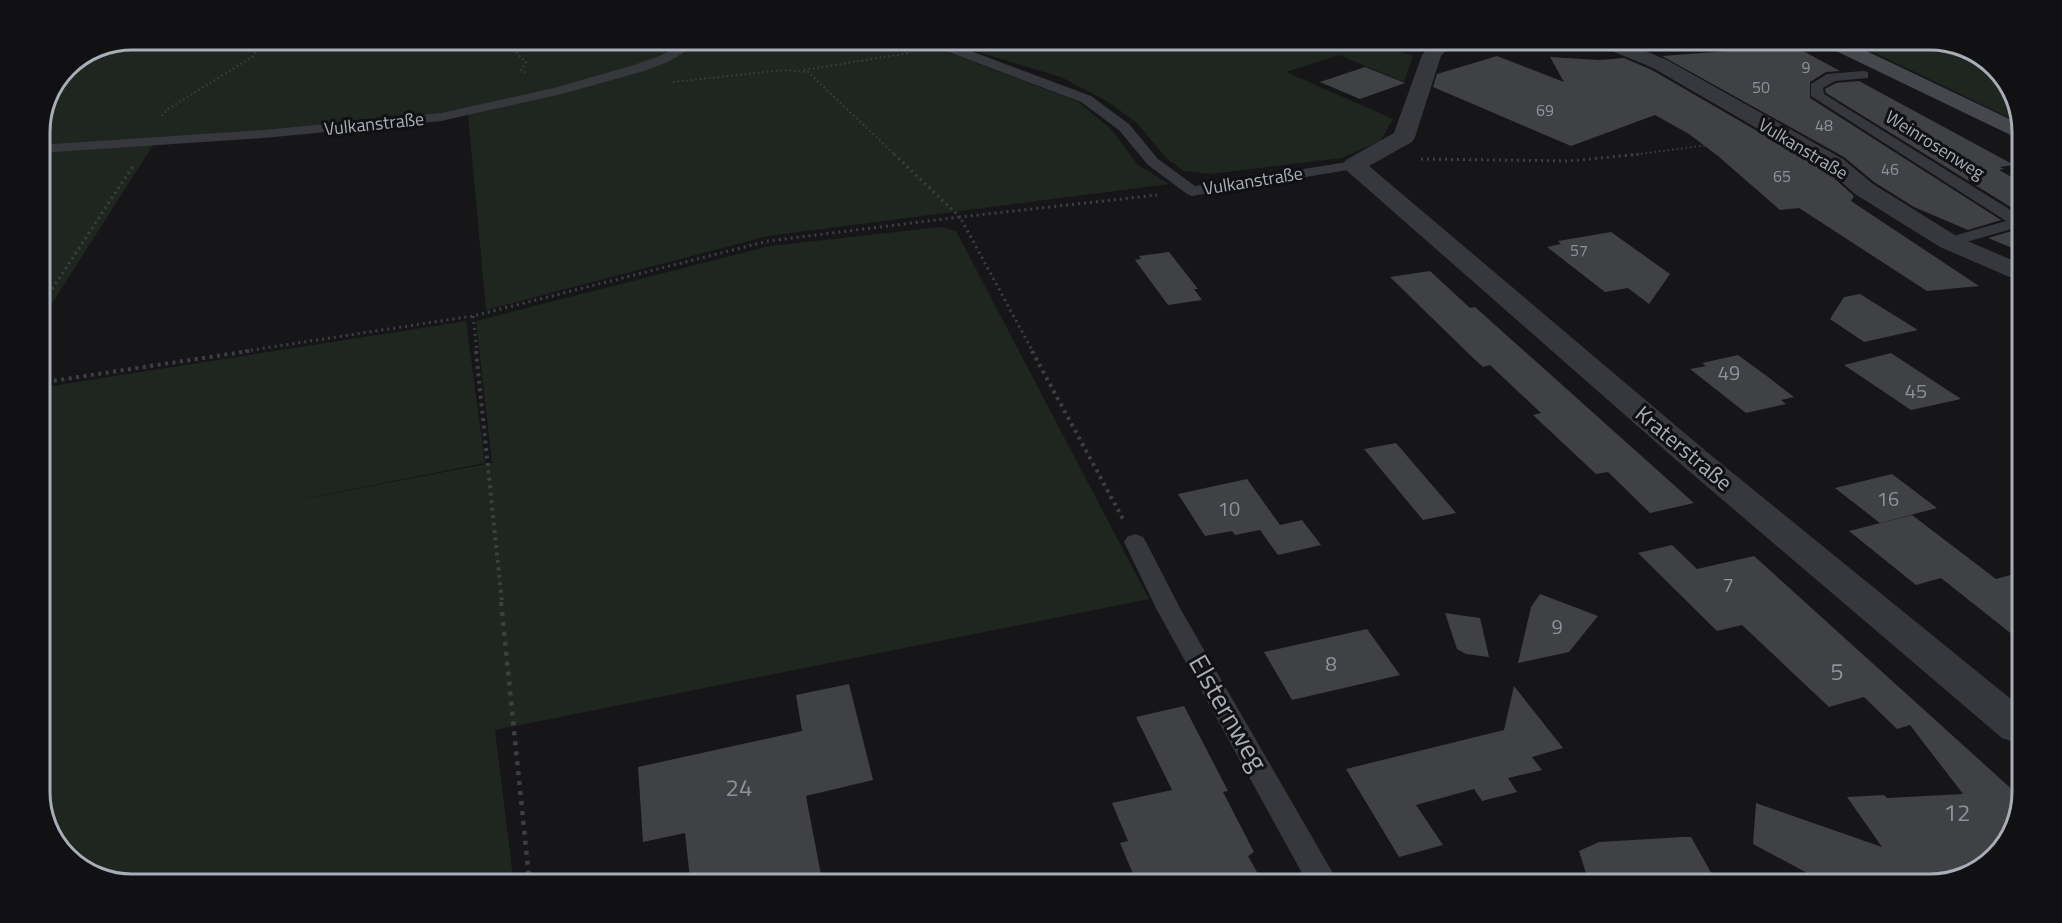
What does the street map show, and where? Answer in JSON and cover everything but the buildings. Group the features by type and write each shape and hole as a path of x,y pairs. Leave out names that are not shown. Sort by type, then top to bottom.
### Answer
{"main road":[{"path":"1849,50 2012,129"}],"street":[{"name":"Vulkanstraße","path":"1362,161 1404,137 1427,65 1437,50"},
{"name":"Vulkanstraße","path":"1626,50 1660,64 1835,164 1864,189 1949,242 2012,270"},
{"name":"Kraterstraße","path":"1362,161 1695,459 2012,723"}],"lane":[{"name":"Vulkanstraße","path":"50,148 346,127 441,117 557,91 648,65 678,50"},
{"name":"Vulkanstraße","path":"956,50 1086,99 1124,127 1153,162 1192,191 1362,161"},
{"name":"Weinrosenweg","path":"1863,75 1823,80 1816,87 1818,96 2012,218"},
{"name":"Weinrosenweg","path":"1949,242 2012,224"},
{"name":"Elsternweg","path":"1135,543 1169,610 1318,874"}],"path":[{"path":"50,292 150,140 156,124 168,109 252,57 258,50"},
{"path":"513,50 526,62 521,70 557,86 557,91"},
{"path":"797,71 855,60 935,50"},
{"path":"667,83 784,70 808,72 960,217 1135,543"},
{"path":"1362,161 1590,160 1652,154 1712,142 1740,141"},
{"path":"50,381 473,316 768,241 1192,191"},
{"path":"473,316 529,874"}],"shaded area":[{"path":"942,50 1077,101 1111,129 1138,165 1169,184 768,236 486,310 468,115 155,142 50,307 50,127 52,111 58,95 78,70 100,56 116,51"},
{"path":"972,50 1397,50 1413,56 1404,82 1339,55 1286,72 1393,119 1380,141 1342,158 1210,174 1184,171 1166,158 1137,123 1107,101 1061,77"},
{"path":"1869,50 1946,51 1962,56 1980,67 1999,86 2011,119"},
{"path":"941,227 956,231 1149,599 495,730 513,874 132,874 100,867 82,856 67,841 56,823 50,796 50,386 466,321 485,463 272,505 492,463 476,321 770,246"}]}
